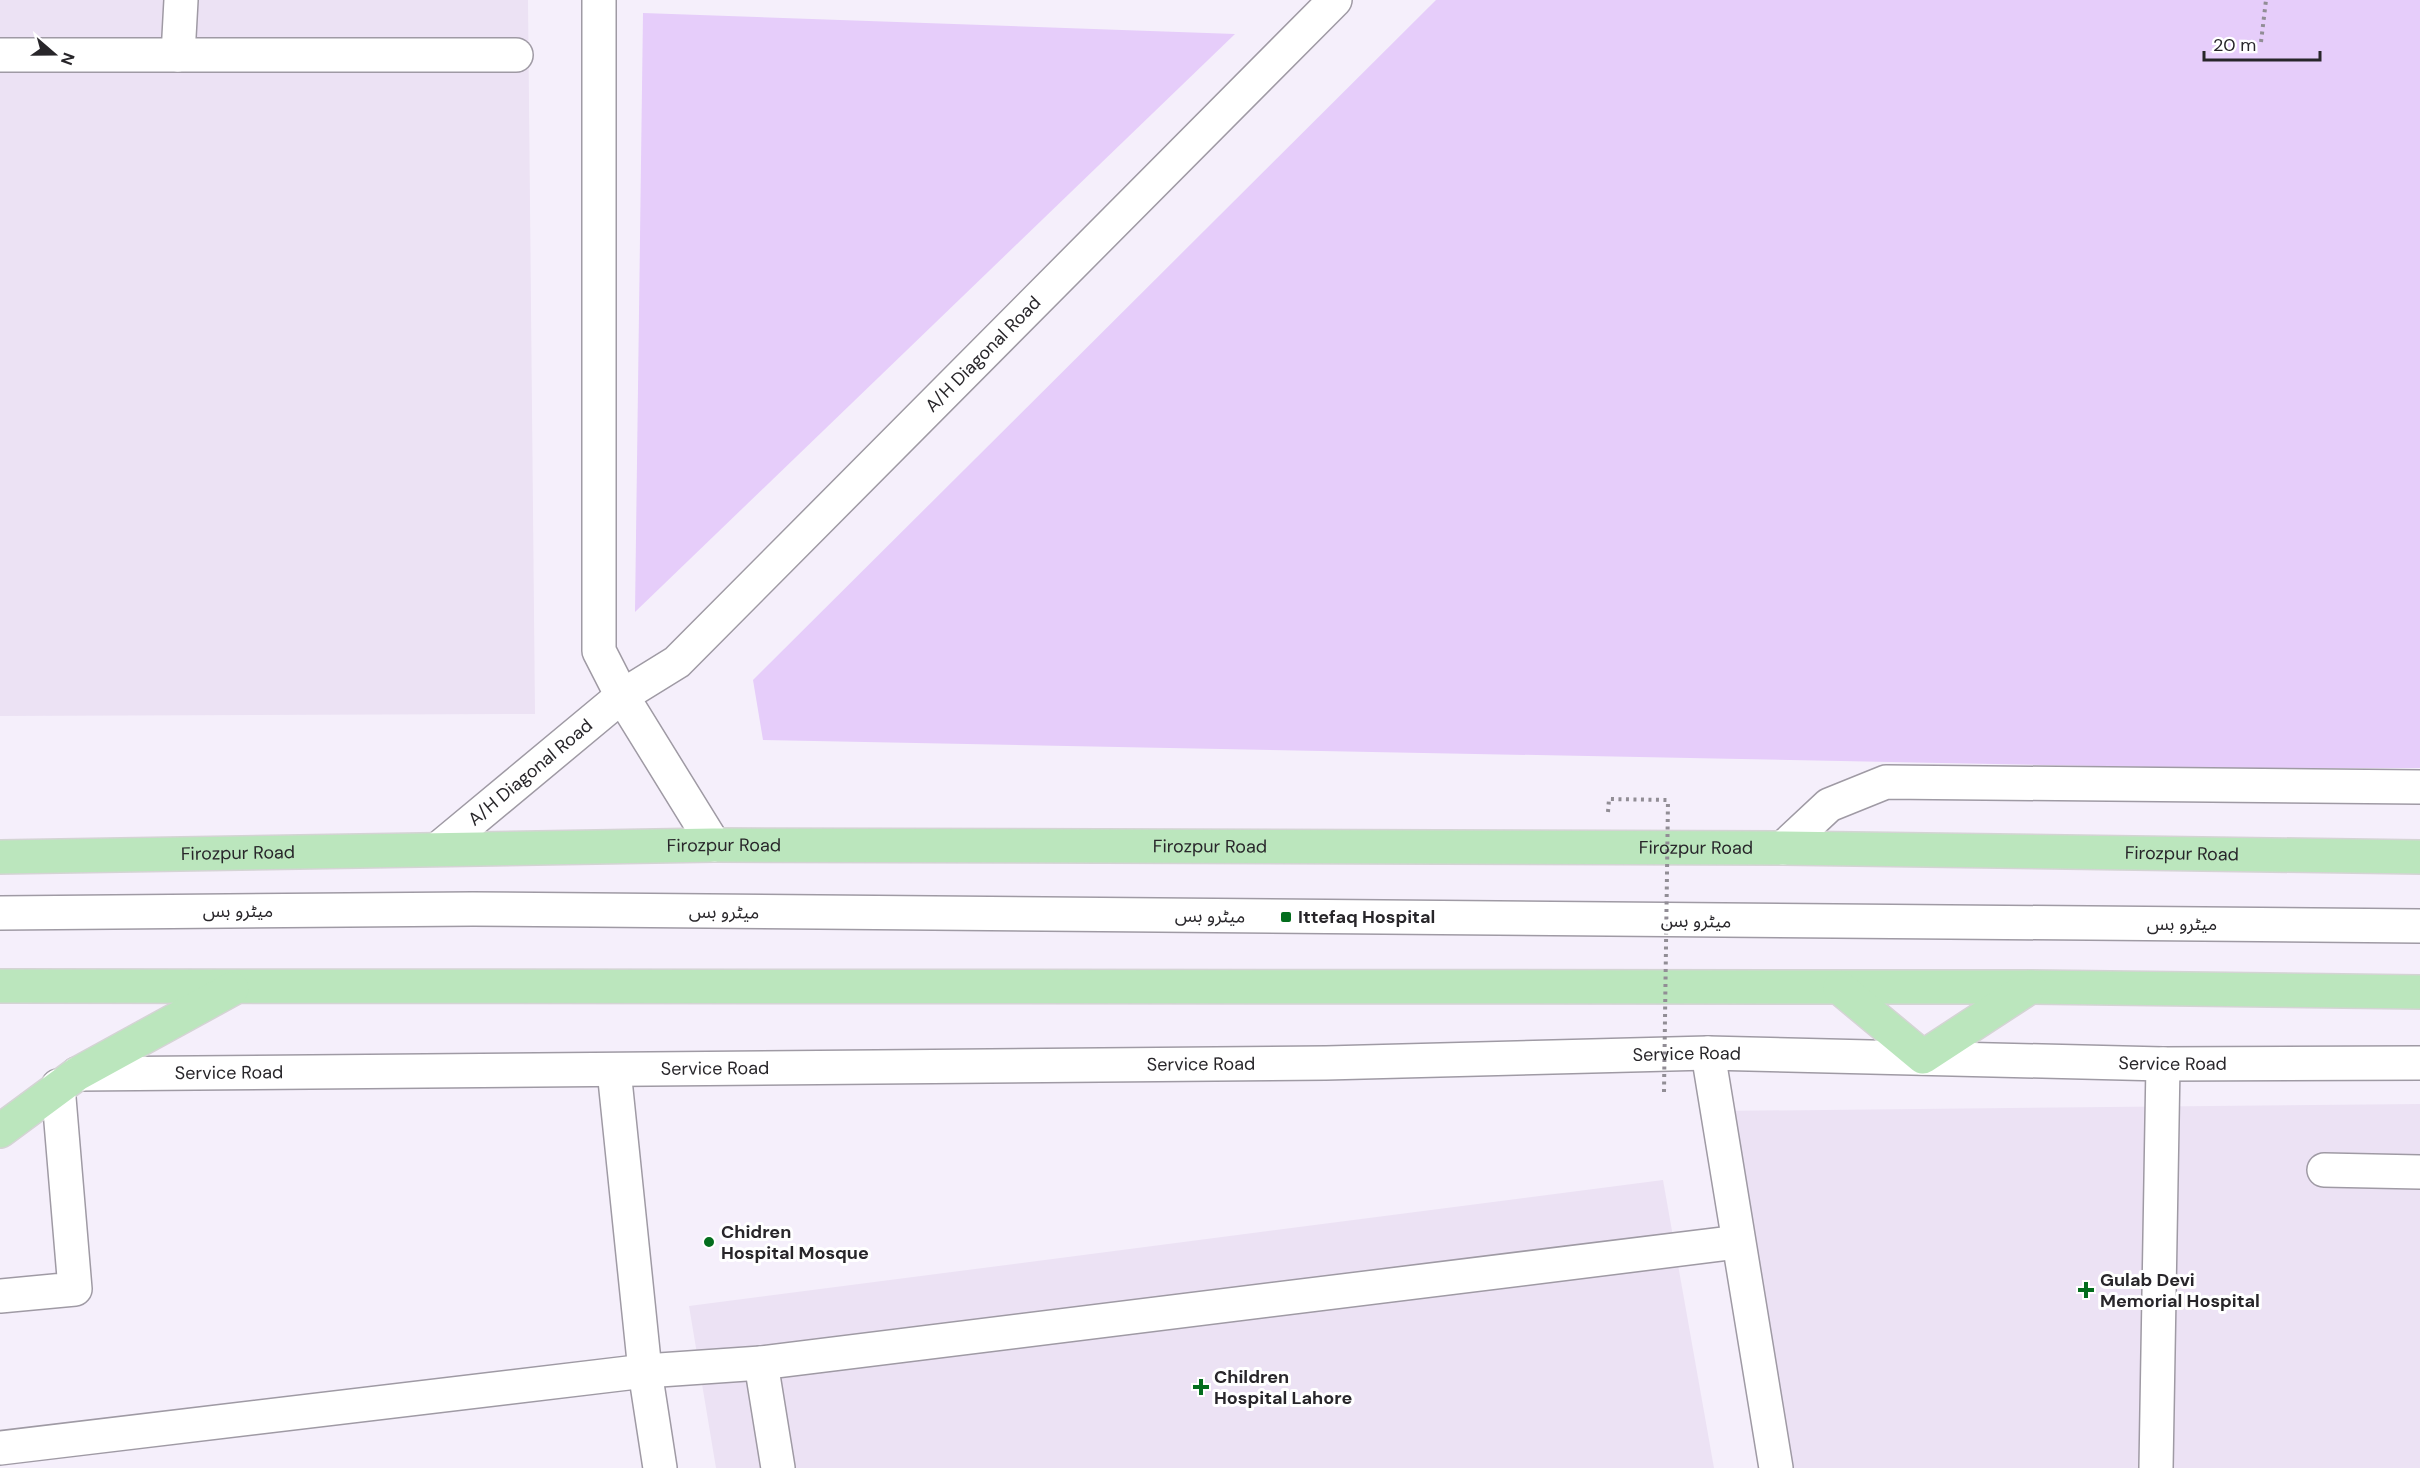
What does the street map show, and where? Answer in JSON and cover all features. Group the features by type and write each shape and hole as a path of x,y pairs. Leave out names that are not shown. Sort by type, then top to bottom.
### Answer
{"main road":[{"name":"Firozpur Road","path":"0,857 714,845 1783,848 2420,857"},
{"path":"0,986 2030,987 2420,992"},
{"path":"0,1131 67,1080 236,987"},
{"path":"1840,988 1923,1057 2030,987"}],"street":[{"path":"178,55 181,0"},
{"path":"599,0 599,651 622,696 714,845"},
{"name":"A/H Diagonal Road","path":"438,849 622,696 676,662 1335,0"},
{"path":"0,56 516,55"},
{"path":"1783,848 1829,805 1886,782 2420,787"},
{"name":"میٹرو بس","path":"0,913 472,909 2420,926"},
{"path":"1708,1053 1776,1468"},
{"name":"Service Road","path":"67,1080 614,1070 1326,1063 1708,1053 2163,1064 2420,1063"},
{"path":"2156,1468 2163,1064"},
{"path":"614,1070 645,1371 660,1468"},
{"path":"0,1296 75,1289 67,1080"},
{"path":"2324,1170 2420,1172"},
{"path":"0,1448 645,1371 761,1363 1738,1242"},
{"path":"761,1363 778,1468"}],"path":[{"path":"2261,42 2266,0"},
{"path":"1609,799 1668,800 1664,1092"}],"shaded area":[{"path":"0,0 528,0 535,714 0,716"},
{"path":"1436,0 2420,0 2420,768 2196,768 763,740 753,680"},
{"path":"643,13 1235,34 635,612"},
{"name":"Gulab Devi Memorial Hospital","path":"2420,1104 2420,1468 1785,1468 1717,1111"},
{"name":"Children Hospital Lahore","path":"1663,1180 1714,1468 716,1468 689,1306"}],"place":[{"name":"Ittefaq Hospital","path":"1286,917"},
{"name":"Chidren Hospital Mosque","path":"709,1242"},
{"name":"Gulab Devi Memorial Hospital","path":"2086,1290"},
{"name":"Children Hospital Lahore","path":"1201,1387"}]}
